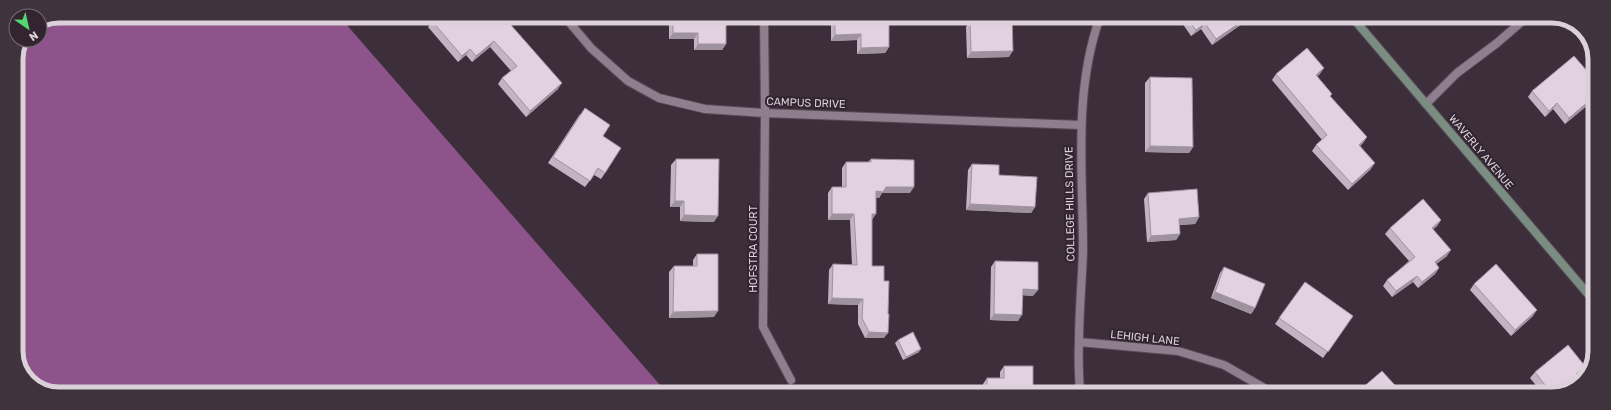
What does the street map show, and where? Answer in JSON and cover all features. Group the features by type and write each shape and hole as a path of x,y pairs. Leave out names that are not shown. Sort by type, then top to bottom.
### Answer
{"street":[{"name":"CAMPUS DRIVE","path":"570,23 591,48 628,81 659,98 704,109 765,113 1080,125"},
{"name":"HOFSTRA COURT","path":"764,23 765,113 763,327 791,380"},
{"name":"COLLEGE HILLS DRIVE","path":"1080,387 1079,342 1082,252 1080,125 1083,89 1090,50 1098,23"},
{"name":"WAVERLY AVENUE","path":"1357,23 1588,294"},
{"path":"1426,104 1457,73 1497,43 1520,23"},
{"name":"LEHIGH LANE","path":"1079,342 1178,351 1224,365 1262,387"}],"shaded area":[{"path":"59,23 345,23 662,387 59,387 41,382 32,375 28,369 23,353 25,48 48,48 48,25"}],"building":[{"path":"434,23 509,23 562,83 530,111 502,78 517,66 494,41 476,56 470,49 462,56"},
{"path":"673,23 726,23 726,44 698,44 698,33 673,33"},
{"path":"835,23 889,23 889,47 861,48 861,34 835,35"},
{"path":"970,23 1012,23 1013,51 971,52"},
{"path":"1191,23 1205,23 1196,30"},
{"path":"1205,23 1239,23 1216,39"},
{"path":"1307,48 1324,68 1316,75 1332,94 1330,96 1367,137 1359,145 1375,163 1352,184 1316,145 1327,135 1276,74"},
{"path":"1574,56 1588,72 1588,102 1569,118 1557,103 1549,111 1532,91"},
{"path":"1150,77 1192,78 1193,147 1150,146"},
{"path":"585,108 610,125 603,136 621,148 605,173 598,168 590,181 553,157"},
{"path":"676,159 719,159 718,216 684,215 684,201 675,201"},
{"path":"871,159 914,160 914,187 886,187 883,192 876,191 876,214 872,214 872,266 884,266 884,281 889,281 888,333 869,332 862,318 863,299 832,298 833,264 857,265 854,214 832,214 832,187 846,187 846,162 871,162"},
{"path":"972,164 999,165 999,175 1037,177 1035,207 970,204"},
{"path":"1197,189 1199,217 1179,219 1180,234 1151,236 1148,193"},
{"path":"1423,199 1441,220 1432,228 1451,250 1435,262 1439,268 1422,282 1417,276 1396,291 1387,280 1415,257 1390,228"},
{"path":"697,254 718,254 718,311 673,312 674,266 697,266"},
{"path":"995,261 1038,262 1038,290 1023,289 1022,315 994,314"},
{"path":"1496,264 1537,310 1515,330 1474,284"},
{"path":"1224,267 1265,284 1255,308 1215,292"},
{"path":"1305,282 1353,316 1328,352 1279,318"},
{"path":"913,332 921,349 906,357 898,340"},
{"path":"1568,345 1585,365 1576,374 1578,376 1570,382 1552,387 1547,387 1535,372"},
{"path":"1004,366 1033,366 1033,387 987,387 987,378 1004,378"},
{"path":"1382,371 1397,387 1363,387"}]}
